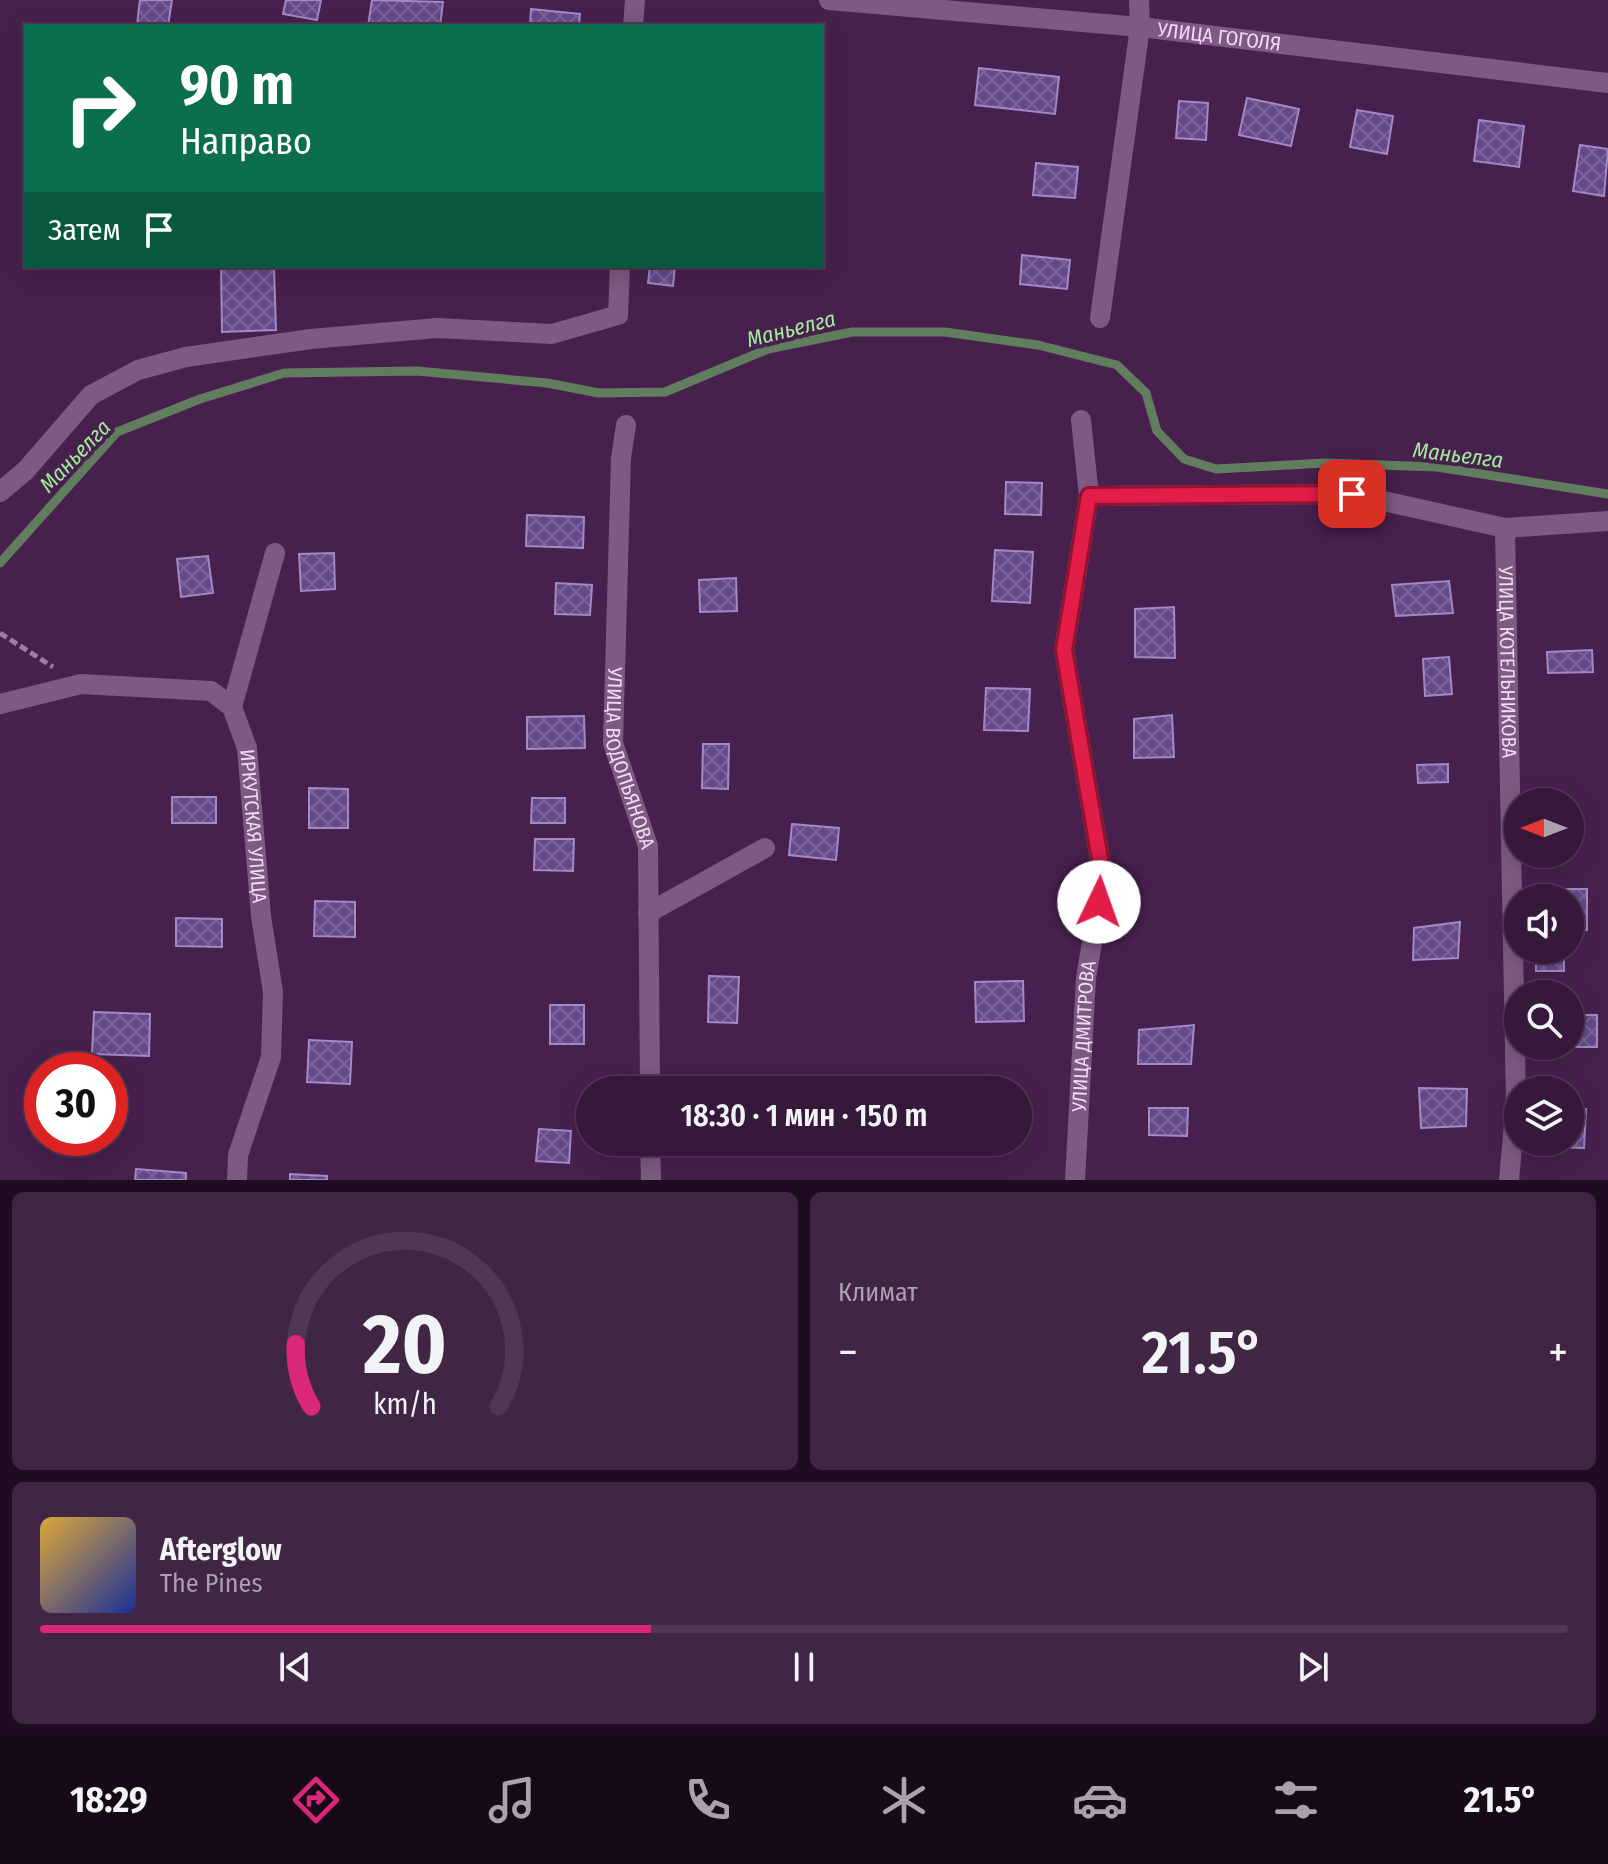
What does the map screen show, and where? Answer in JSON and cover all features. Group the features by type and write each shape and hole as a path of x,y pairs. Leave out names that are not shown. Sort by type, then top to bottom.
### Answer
{"street":[{"path":"633,24 635,0"},
{"name":"УЛИЦА ГОГОЛЯ","path":"829,0 1140,27 1608,83"},
{"path":"1100,318 1140,27 1139,0"},
{"path":"0,492 26,470 91,395 138,370 186,357 327,338 437,328 552,334 618,315 620,268"},
{"name":"УЛИЦА ДМИТРОВА","path":"1075,1180 1086,978 1103,877 1064,650 1089,496 1081,420"},
{"name":"УЛИЦА ВОДОПЬЯНОВА","path":"626,425 621,458 613,743 648,846 650,1076"},
{"path":"1089,496 1352,494 1505,528 1608,521"},
{"name":"УЛИЦА КОТЕЛЬНИКОВА","path":"1505,528 1516,1102 1509,1180"},
{"path":"0,704 81,684 211,691 232,707 275,553"},
{"name":"ИРКУТСКАЯ УЛИЦА","path":"232,707 247,748 261,916 273,992 271,1057 238,1155 237,1180"},
{"path":"648,913 765,848"},
{"path":"650,1156 651,1180"}],"path":[{"path":"2,635 81,684"}],"building":[{"path":"140,0 172,0 168,24 137,24"},
{"path":"286,0 321,0 317,20 283,14"},
{"path":"372,0 443,2 440,24 368,24"},
{"path":"531,9 580,14 579,24 530,24"},
{"path":"979,68 1059,77 1055,114 975,105"},
{"path":"1247,98 1299,109 1291,146 1239,135"},
{"path":"1179,101 1208,103 1206,140 1176,138"},
{"path":"1357,110 1393,116 1387,154 1350,147"},
{"path":"1479,120 1524,126 1519,167 1474,161"},
{"path":"1580,145 1608,149 1604,196 1573,191"},
{"path":"1036,163 1078,167 1075,198 1033,195"},
{"path":"1022,255 1070,260 1067,289 1020,284"},
{"path":"221,268 274,268 276,330 222,332"},
{"path":"650,268 675,268 673,286 648,283"},
{"path":"1006,482 1042,483 1041,515 1005,514"},
{"path":"527,515 584,517 583,548 526,546"},
{"path":"995,550 1033,552 1030,603 992,601"},
{"path":"334,553 335,589 301,591 299,554"},
{"path":"208,556 213,593 181,597 177,559"},
{"path":"736,578 737,611 700,612 699,580"},
{"path":"1449,581 1453,613 1396,616 1392,585"},
{"path":"556,583 592,585 590,615 555,614"},
{"path":"1174,607 1175,658 1135,657 1135,609"},
{"path":"1592,650 1593,672 1548,673 1547,652"},
{"path":"1449,657 1452,694 1425,696 1423,659"},
{"path":"986,688 1030,689 1028,731 984,730"},
{"path":"1172,715 1174,757 1134,758 1134,719"},
{"path":"584,716 585,748 527,749 527,717"},
{"path":"703,744 729,744 728,789 702,788"},
{"path":"1448,764 1448,782 1418,783 1417,765"},
{"path":"309,788 348,789 348,828 309,828"},
{"path":"172,797 216,797 216,823 172,823"},
{"path":"532,798 565,798 565,823 531,823"},
{"path":"792,824 839,828 836,860 789,855"},
{"path":"535,839 574,839 573,871 534,870"},
{"path":"1584,889 1587,889 1587,930 1584,930"},
{"path":"315,901 355,902 355,937 314,936"},
{"path":"176,918 222,919 222,947 176,946"},
{"path":"1460,922 1458,958 1413,960 1414,928"},
{"path":"1536,964 1564,964 1564,971 1536,971"},
{"path":"709,976 739,977 737,1023 708,1022"},
{"path":"1023,981 1024,1021 976,1022 975,982"},
{"path":"550,1005 584,1005 584,1044 550,1044"},
{"path":"94,1012 150,1014 149,1056 128,1055 128,1052 92,1052"},
{"path":"1584,1015 1597,1015 1597,1047 1584,1047"},
{"path":"1194,1025 1191,1064 1138,1064 1139,1030"},
{"path":"309,1040 352,1042 350,1084 307,1082"},
{"path":"1419,1088 1467,1089 1466,1126 1421,1128"},
{"path":"1149,1108 1188,1108 1187,1136 1149,1135"},
{"path":"539,1129 571,1131 569,1163 536,1161"},
{"path":"136,1169 186,1173 186,1180 135,1180"},
{"path":"290,1174 327,1176 327,1180 290,1180"}],"waterway":[{"name":"Маньелга","path":"0,563 117,432 200,399 284,373 417,371 547,383 599,393 665,392 768,349 852,332 945,332 1038,345 1117,365 1146,393 1157,431 1184,459 1216,469 1325,463 1437,467 1608,494"}],"route":[{"path":"1099,902 1103,877 1064,650 1089,496 1352,494"}]}
